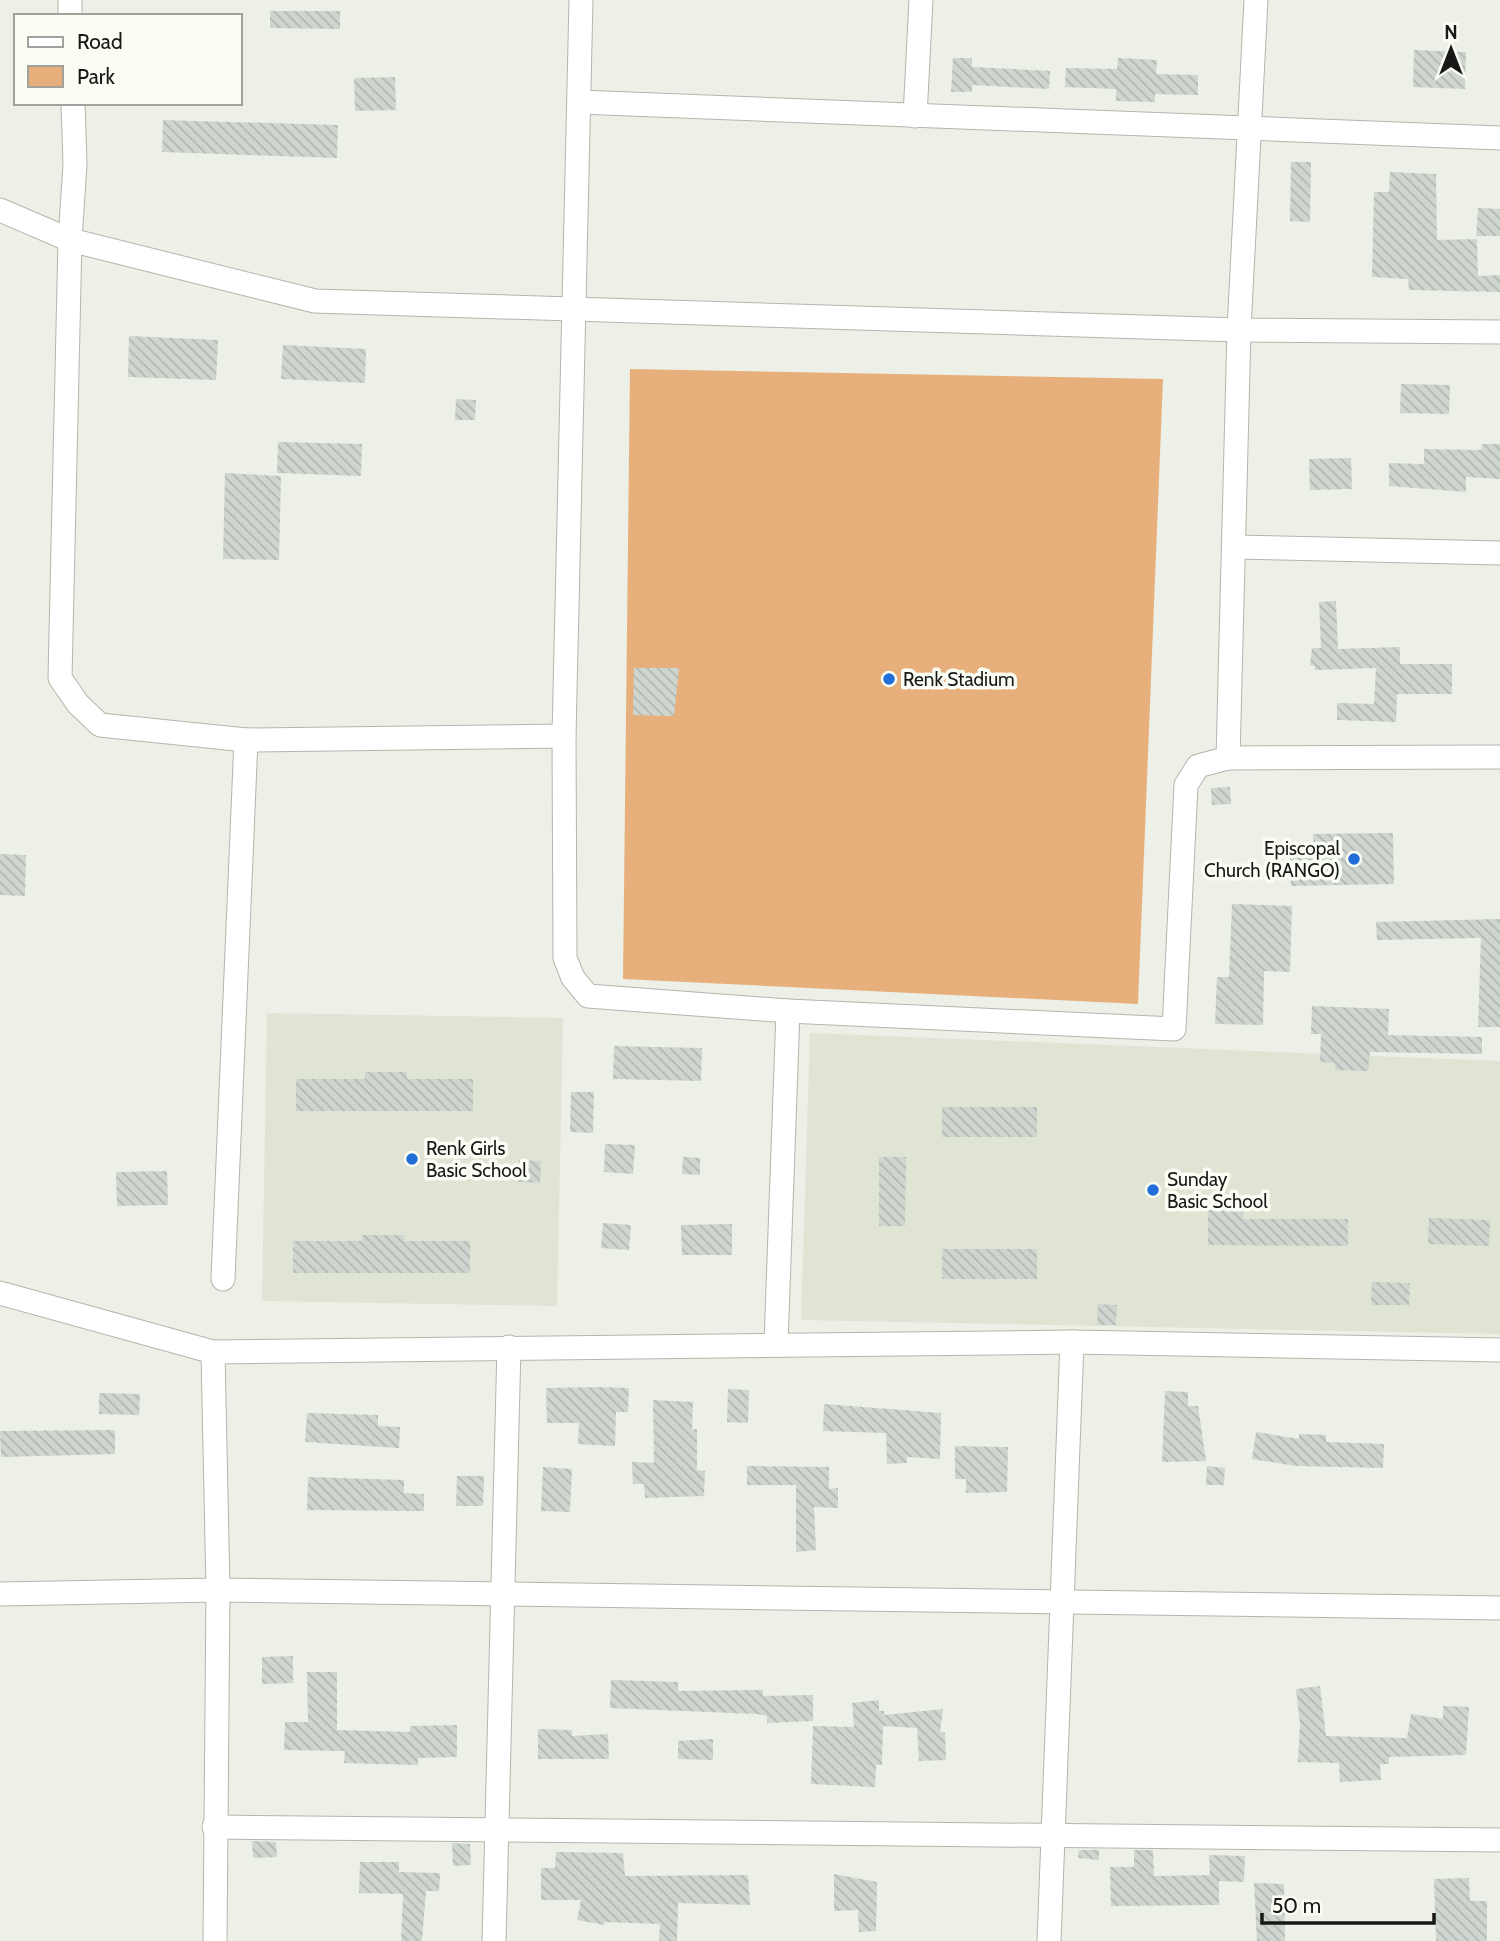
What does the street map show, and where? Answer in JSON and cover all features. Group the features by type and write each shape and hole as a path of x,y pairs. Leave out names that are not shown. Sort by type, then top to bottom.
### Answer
{"street":[{"path":"582,0 564,736 565,958 573,978 588,996 788,1011 1174,1029 1186,785 1198,766 1228,758 1500,757"},
{"path":"915,116 921,0"},
{"path":"1228,758 1239,330 1256,0"},
{"path":"579,102 1500,138"},
{"path":"73,105 75,164 70,240 60,678 78,704 100,725 246,740 564,736"},
{"path":"0,210 70,240 315,301 1239,330 1500,332"},
{"path":"1234,547 1500,553"},
{"path":"223,1279 246,740"},
{"path":"776,1343 788,1011"},
{"path":"0,1293 213,1352 776,1343 1072,1342 1500,1350"},
{"path":"1049,1941 1072,1342"},
{"path":"494,1941 505,1593 509,1347"},
{"path":"213,1352 218,1590 215,1941"},
{"path":"0,1594 218,1590 1500,1608"},
{"path":"214,1827 1500,1840"}],"shaded area":[{"name":"Renk Girls Basic School","path":"267,1013 563,1018 557,1306 262,1301"},
{"name":"Sunday Basic School","path":"810,1033 1500,1061 1500,1334 801,1320"}],"green space":[{"name":"Renk Stadium","path":"630,369 1163,379 1138,1004 623,979"}],"building":[{"path":"270,11 340,11 340,29 270,28"},
{"path":"1414,50 1466,52 1465,89 1413,87"},
{"path":"953,58 972,58 972,67 1050,71 1049,89 972,85 972,92 951,92"},
{"path":"1118,58 1157,60 1156,74 1198,75 1198,95 1155,94 1155,102 1116,101 1116,89 1065,87 1066,68 1117,69"},
{"path":"395,77 396,110 355,111 354,78"},
{"path":"163,120 338,125 337,158 162,152"},
{"path":"1291,162 1311,162 1310,222 1290,221"},
{"path":"1390,172 1436,174 1437,240 1477,239 1478,276 1500,275 1500,292 1409,290 1408,279 1372,277 1374,192 1389,192"},
{"path":"1478,208 1500,209 1500,236 1476,236"},
{"path":"129,336 218,340 216,380 128,377"},
{"path":"283,345 366,349 365,383 281,379"},
{"path":"1401,384 1450,385 1449,414 1400,413"},
{"path":"456,399 476,400 475,420 455,420"},
{"path":"278,442 362,444 361,476 277,473"},
{"path":"1482,444 1500,444 1500,479 1466,477 1466,492 1389,486 1389,463 1424,464 1424,449 1481,450"},
{"path":"1351,458 1352,489 1310,490 1309,459"},
{"path":"225,473 281,476 279,560 223,559"},
{"path":"1336,601 1338,649 1400,647 1400,664 1452,664 1452,694 1397,694 1396,722 1337,720 1337,703 1374,704 1376,668 1315,670 1315,666 1310,665 1312,648 1321,648 1319,602"},
{"path":"634,668 679,668 674,716 633,715"},
{"path":"1230,787 1231,804 1212,805 1211,788"},
{"name":"Episcopal Church (RANGO)","path":"1393,833 1394,884 1291,886 1290,857 1314,856 1313,834"},
{"path":"0,854 26,855 25,896 0,895"},
{"path":"1232,904 1292,906 1290,972 1264,971 1263,1025 1215,1024 1217,977 1229,977"},
{"path":"1500,919 1500,1027 1478,1027 1481,938 1377,940 1376,922"},
{"path":"1312,1006 1389,1009 1388,1035 1482,1037 1482,1054 1370,1052 1368,1071 1335,1070 1335,1063 1320,1062 1321,1034 1311,1034"},
{"path":"614,1046 702,1048 701,1081 613,1079"},
{"path":"365,1072 407,1072 407,1079 473,1079 473,1111 296,1111 296,1079 365,1079"},
{"path":"571,1092 594,1092 593,1133 570,1132"},
{"path":"942,1107 1037,1107 1037,1137 942,1137"},
{"path":"605,1144 635,1145 633,1174 604,1172"},
{"path":"683,1157 700,1158 700,1175 682,1174"},
{"path":"879,1157 906,1157 905,1226 879,1226"},
{"path":"519,1160 541,1161 540,1183 518,1182"},
{"path":"167,1171 168,1205 117,1206 116,1172"},
{"path":"1243,1205 1243,1219 1348,1219 1348,1246 1208,1245 1208,1206"},
{"path":"1429,1218 1490,1220 1489,1246 1428,1244"},
{"path":"603,1223 631,1225 629,1250 601,1248"},
{"path":"732,1224 732,1255 682,1255 681,1225"},
{"path":"362,1235 404,1235 404,1241 470,1241 470,1273 293,1273 293,1241 362,1241"},
{"path":"942,1249 1037,1249 1037,1279 942,1279"},
{"path":"1372,1282 1410,1283 1409,1305 1371,1305"},
{"path":"1098,1304 1117,1305 1116,1325 1097,1325"},
{"path":"546,1388 629,1388 628,1412 616,1412 615,1446 578,1444 579,1423 547,1423"},
{"path":"728,1389 749,1390 748,1423 727,1422"},
{"path":"1165,1391 1188,1392 1188,1406 1198,1406 1206,1461 1162,1462"},
{"path":"99,1393 140,1394 139,1415 99,1414"},
{"path":"653,1400 693,1402 692,1430 697,1429 697,1470 705,1471 704,1496 645,1498 644,1484 633,1484 632,1462 654,1463"},
{"path":"824,1404 941,1413 940,1459 907,1457 907,1463 887,1464 886,1433 823,1431"},
{"path":"307,1413 378,1415 378,1426 400,1427 399,1448 305,1442"},
{"path":"115,1430 115,1454 1,1457 0,1431"},
{"path":"1256,1432 1299,1439 1299,1434 1326,1435 1326,1442 1384,1444 1383,1468 1296,1466 1252,1459"},
{"path":"955,1446 1008,1447 1007,1492 966,1493 966,1479 955,1479"},
{"path":"747,1466 829,1467 829,1489 838,1488 838,1508 814,1507 816,1550 796,1552 796,1485 747,1485"},
{"path":"1207,1466 1225,1468 1224,1485 1206,1485"},
{"path":"543,1467 572,1469 570,1512 541,1511"},
{"path":"457,1476 484,1476 483,1506 456,1506"},
{"path":"308,1477 404,1480 404,1493 424,1494 424,1511 307,1510"},
{"path":"293,1656 293,1683 262,1684 262,1657"},
{"path":"307,1672 337,1672 337,1730 410,1732 410,1726 457,1725 457,1757 418,1758 418,1765 344,1763 345,1751 284,1750 285,1722 308,1722"},
{"path":"611,1680 678,1682 678,1691 763,1690 763,1696 813,1695 813,1721 767,1723 767,1716 757,1714 610,1708"},
{"path":"1320,1686 1326,1736 1407,1738 1411,1714 1443,1719 1443,1706 1469,1707 1466,1755 1389,1757 1389,1764 1380,1764 1381,1780 1340,1782 1339,1763 1298,1762 1300,1724 1296,1689"},
{"path":"879,1700 879,1711 884,1711 884,1715 943,1709 940,1732 945,1732 946,1760 919,1761 917,1728 883,1726 882,1765 876,1765 875,1787 811,1784 813,1726 854,1727 852,1703"},
{"path":"538,1729 572,1730 572,1736 608,1734 609,1759 538,1759"},
{"path":"713,1739 713,1760 678,1759 678,1741"},
{"path":"252,1841 276,1842 277,1857 253,1858"},
{"path":"452,1843 470,1844 471,1865 453,1866"},
{"path":"1079,1850 1099,1850 1099,1860 1078,1858"},
{"path":"1134,1850 1153,1850 1154,1876 1210,1875 1209,1855 1245,1856 1244,1882 1219,1881 1219,1905 1111,1906 1110,1867 1134,1867"},
{"path":"556,1852 623,1853 625,1876 748,1875 750,1905 678,1903 677,1941 659,1941 660,1924 605,1922 604,1925 577,1920 581,1900 541,1900 541,1868 555,1868"},
{"path":"360,1862 399,1862 399,1872 440,1873 439,1891 426,1891 422,1941 401,1941 403,1894 359,1893"},
{"path":"834,1874 877,1882 876,1931 859,1932 858,1910 834,1911"},
{"path":"1469,1878 1470,1901 1487,1901 1487,1941 1436,1941 1434,1879"},
{"path":"1254,1883 1284,1884 1285,1941 1257,1941"}],"place":[{"name":"Renk Stadium","path":"889,679"},
{"name":"Episcopal Church (RANGO)","path":"1354,859"},
{"name":"Renk Girls Basic School","path":"412,1159"},
{"name":"Sunday Basic School","path":"1153,1190"}]}
